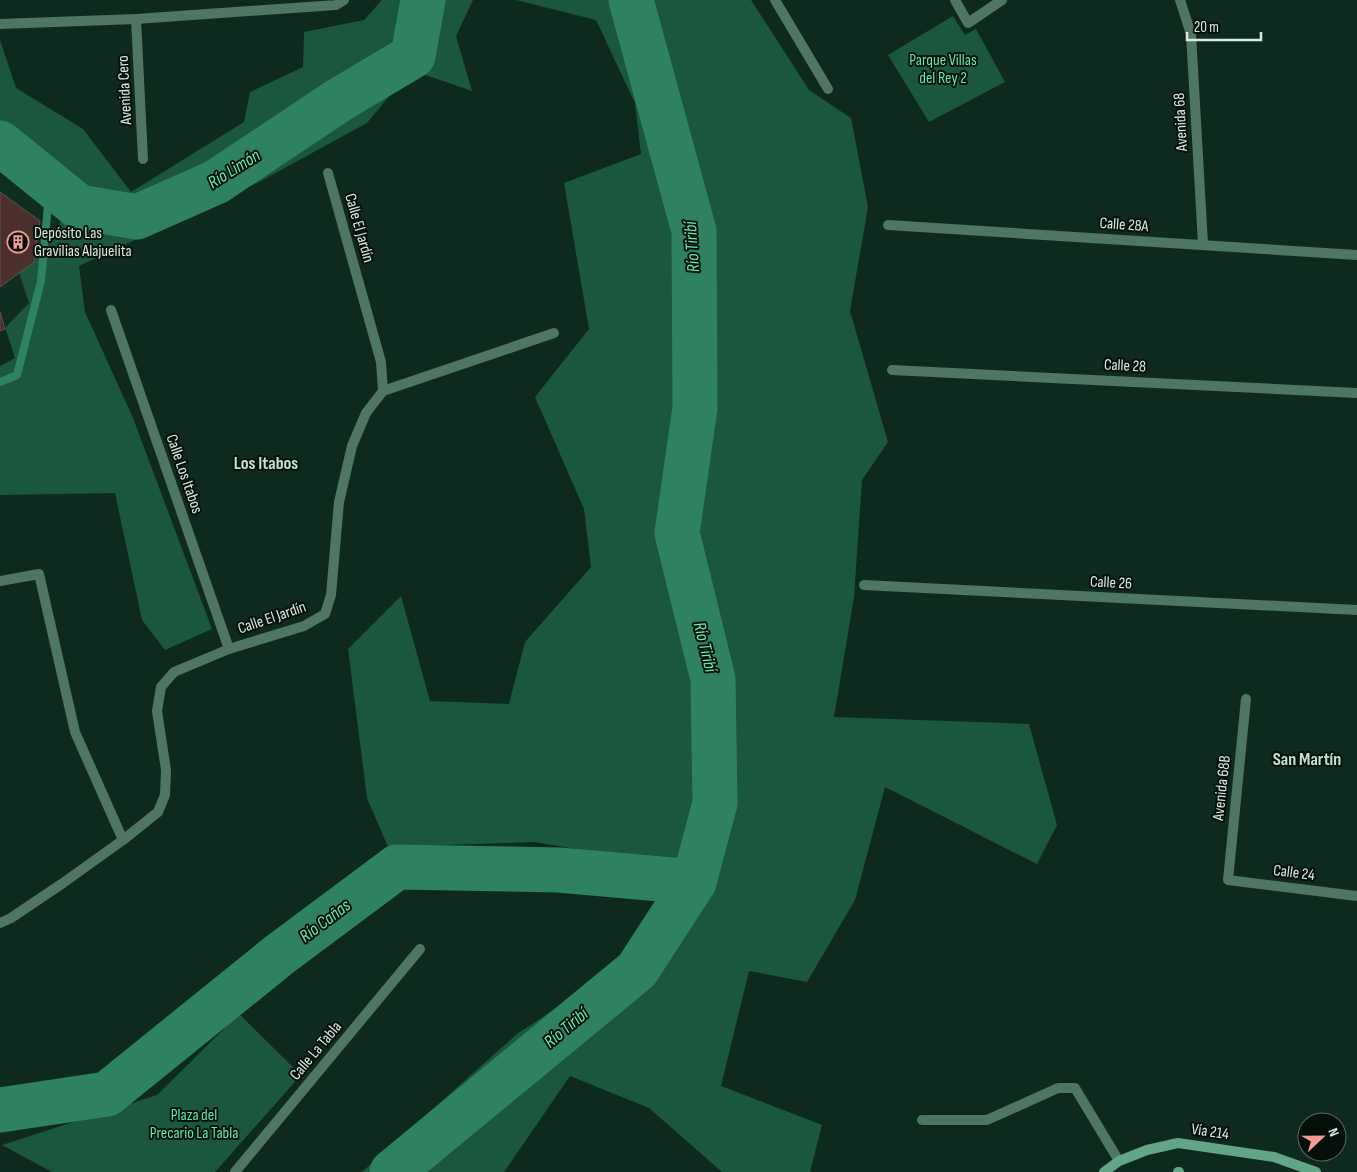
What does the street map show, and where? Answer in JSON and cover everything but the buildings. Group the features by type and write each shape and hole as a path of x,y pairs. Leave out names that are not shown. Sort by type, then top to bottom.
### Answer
{"main road":[{"name":"Vía 214","path":"1104,1172 1119,1161 1147,1150 1178,1142 1274,1156 1316,1172"}],"street":[{"path":"0,24 136,19 336,5 344,0"},
{"path":"775,0 828,89"},
{"path":"954,0 968,23 1002,0"},
{"name":"Avenida 68","path":"1180,0 1191,34 1203,244"},
{"name":"Avenida Cero","path":"136,19 143,159"},
{"name":"Calle El Jardín","path":"0,923 11,918 123,840 158,812 165,795 166,770 157,711 161,687 174,672 229,649 304,626 325,614 331,595 338,502 352,446 366,413 383,391 381,362 328,173"},
{"name":"Calle 28A","path":"888,225 1357,255"},
{"name":"Calle Los Itabos","path":"111,310 229,649"},
{"path":"383,391 554,333"},
{"name":"Calle 28","path":"892,370 1357,393"},
{"path":"0,581 39,574 75,732 123,840"},
{"name":"Calle 26","path":"864,585 1357,610"},
{"name":"Avenida 68B","path":"1228,880 1246,699"},
{"name":"Calle 24","path":"1228,880 1357,896"},
{"name":"Calle La Tabla","path":"235,1172 420,948"},
{"path":"922,1120 987,1120 1058,1088 1075,1088 1119,1161"}],"green space":[{"path":"382,0 473,0 456,36 472,91 411,70 367,123 259,182 79,266 85,312 133,418 212,629 165,650 142,620 115,493 0,495 0,366 15,358 0,312 0,287 34,262 40,222 0,192 0,40 16,88 83,129 131,192 244,122 250,92 303,67 304,32 364,20"},
{"path":"516,0 751,0 809,90 851,118 868,207 850,311 888,442 862,480 854,597 834,717 1029,724 1057,825 1037,864 885,787 855,900 807,982 749,971 721,1086 822,1125 810,1172 722,1172 649,1108 570,1076 504,1172 362,1172 517,1034 697,914 631,858 534,842 388,847 367,798 348,649 401,596 430,701 509,704 525,642 591,567 584,509 535,397 589,329 564,183 641,154 635,103 596,20"},
{"name":"Parque Villas del Rey 2","path":"953,16 965,35 976,29 1005,82 929,122 888,55"},
{"name":"Plaza del Precario La Tabla","path":"239,1014 301,1075 215,1172 52,1172 2,1145 157,1095"}],"waterway":[{"name":"Río Limón","path":"0,143 79,207 137,217 216,182 339,100 413,56 423,0"},
{"name":"Río Tiribí","path":"392,1172 637,970 694,882 715,803 713,679 677,533 695,408 694,231 631,0"},
{"path":"0,382 17,375 41,281 50,183"},
{"name":"Río Cañas","path":"0,1110 107,1094 279,955 397,867 559,870 694,882"}],"place":[{"name":"Depósito Las Gravilias Alajuelita","path":"18,242"}],"district":[{"name":"Los Itabos","path":"266,463"},
{"name":"San Martín","path":"1307,759"}]}
